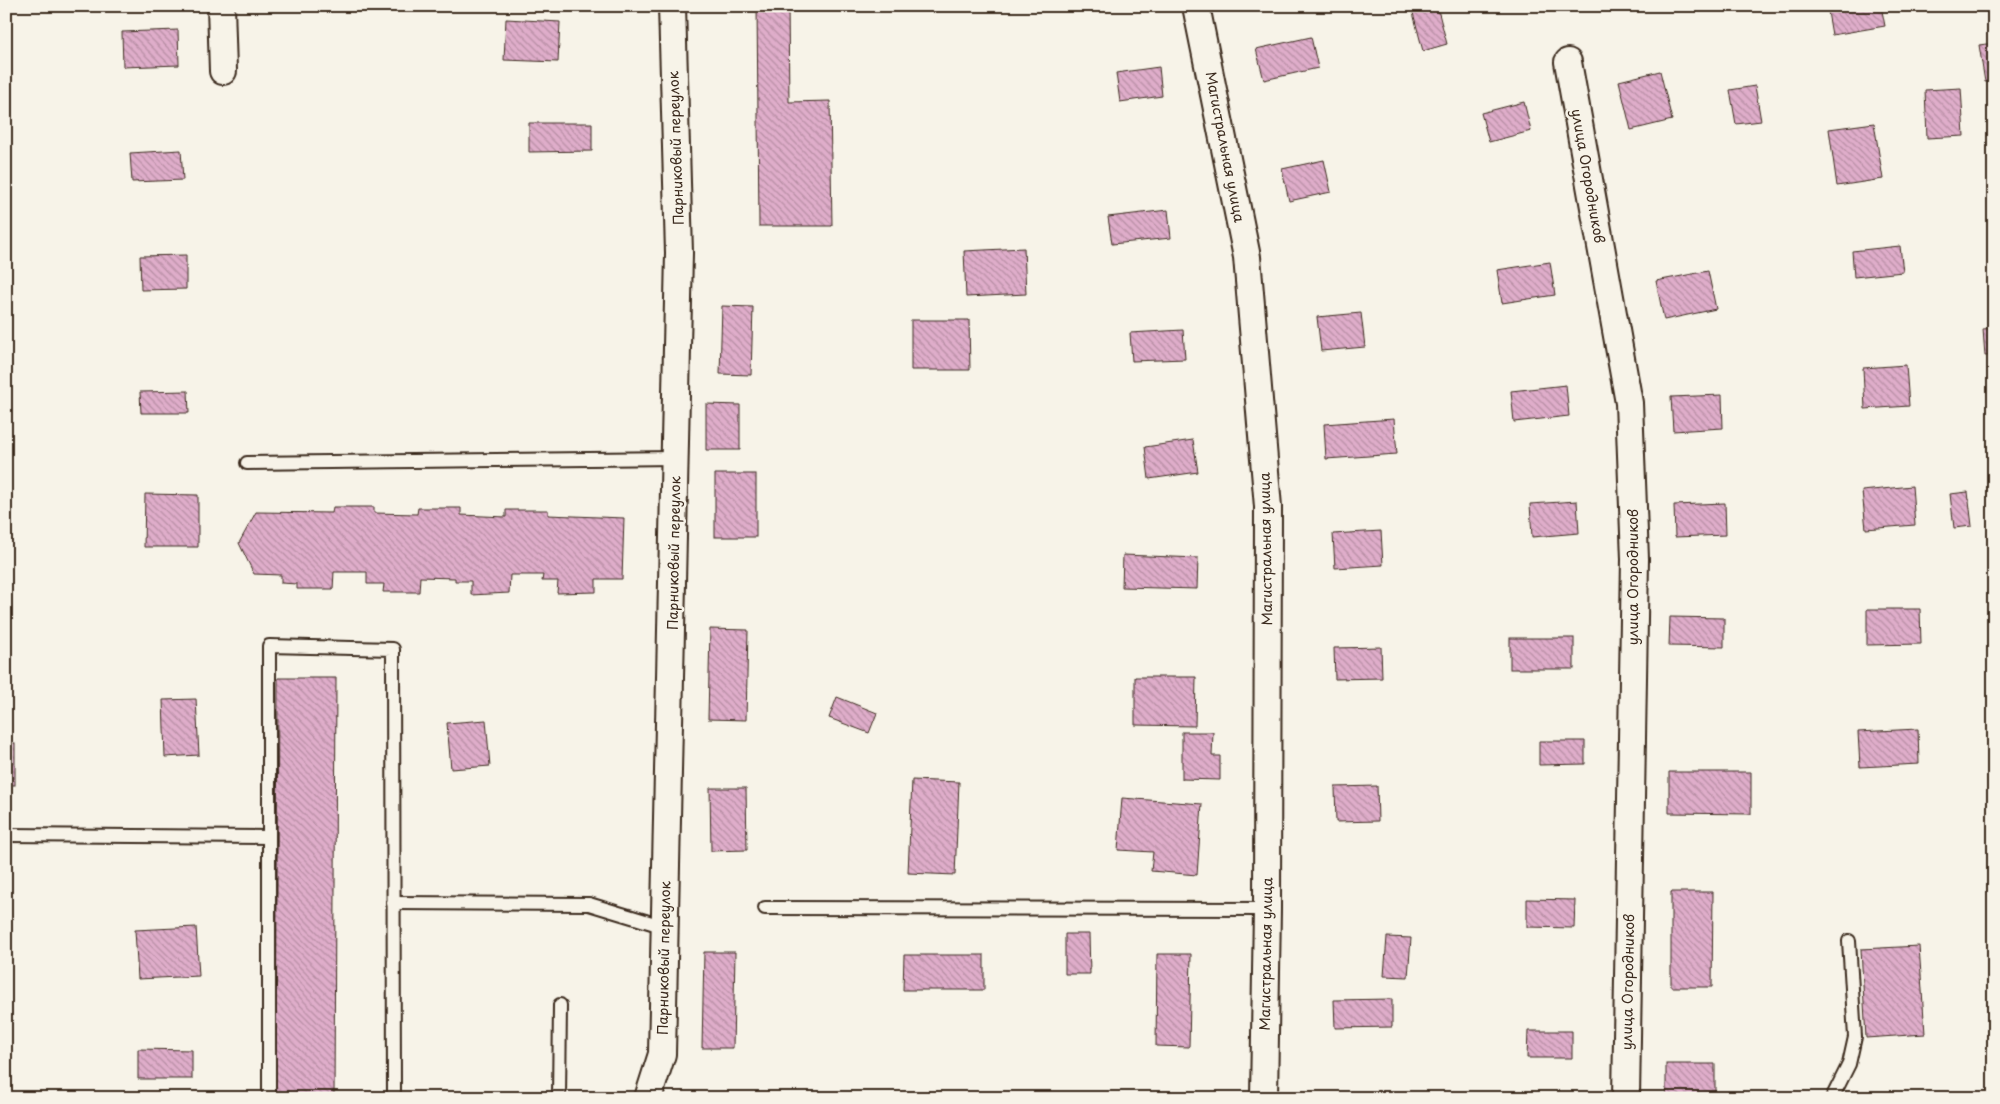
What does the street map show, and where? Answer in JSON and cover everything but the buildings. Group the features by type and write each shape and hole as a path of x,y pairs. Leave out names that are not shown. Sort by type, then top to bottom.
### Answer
{"street":[{"path":"221,6 223,71"},
{"name":"Парниковый переулок","path":"648,1098 662,1054 676,458 679,253 672,6"},
{"name":"Магистральная улица","path":"1196,6 1247,257 1267,498 1267,908 1264,1098"},
{"name":"улица Огородников","path":"1568,62 1629,403 1635,559 1626,1098"}],"lane":[{"path":"246,463 676,458"},
{"path":"269,1098 269,646 393,649 394,1098"},
{"path":"6,835 269,837"},
{"path":"393,904 589,904 665,927"},
{"path":"765,908 1267,908"},
{"path":"1832,1098 1848,1064 1855,1037 1849,942"},
{"path":"560,1005 560,1098"}]}
